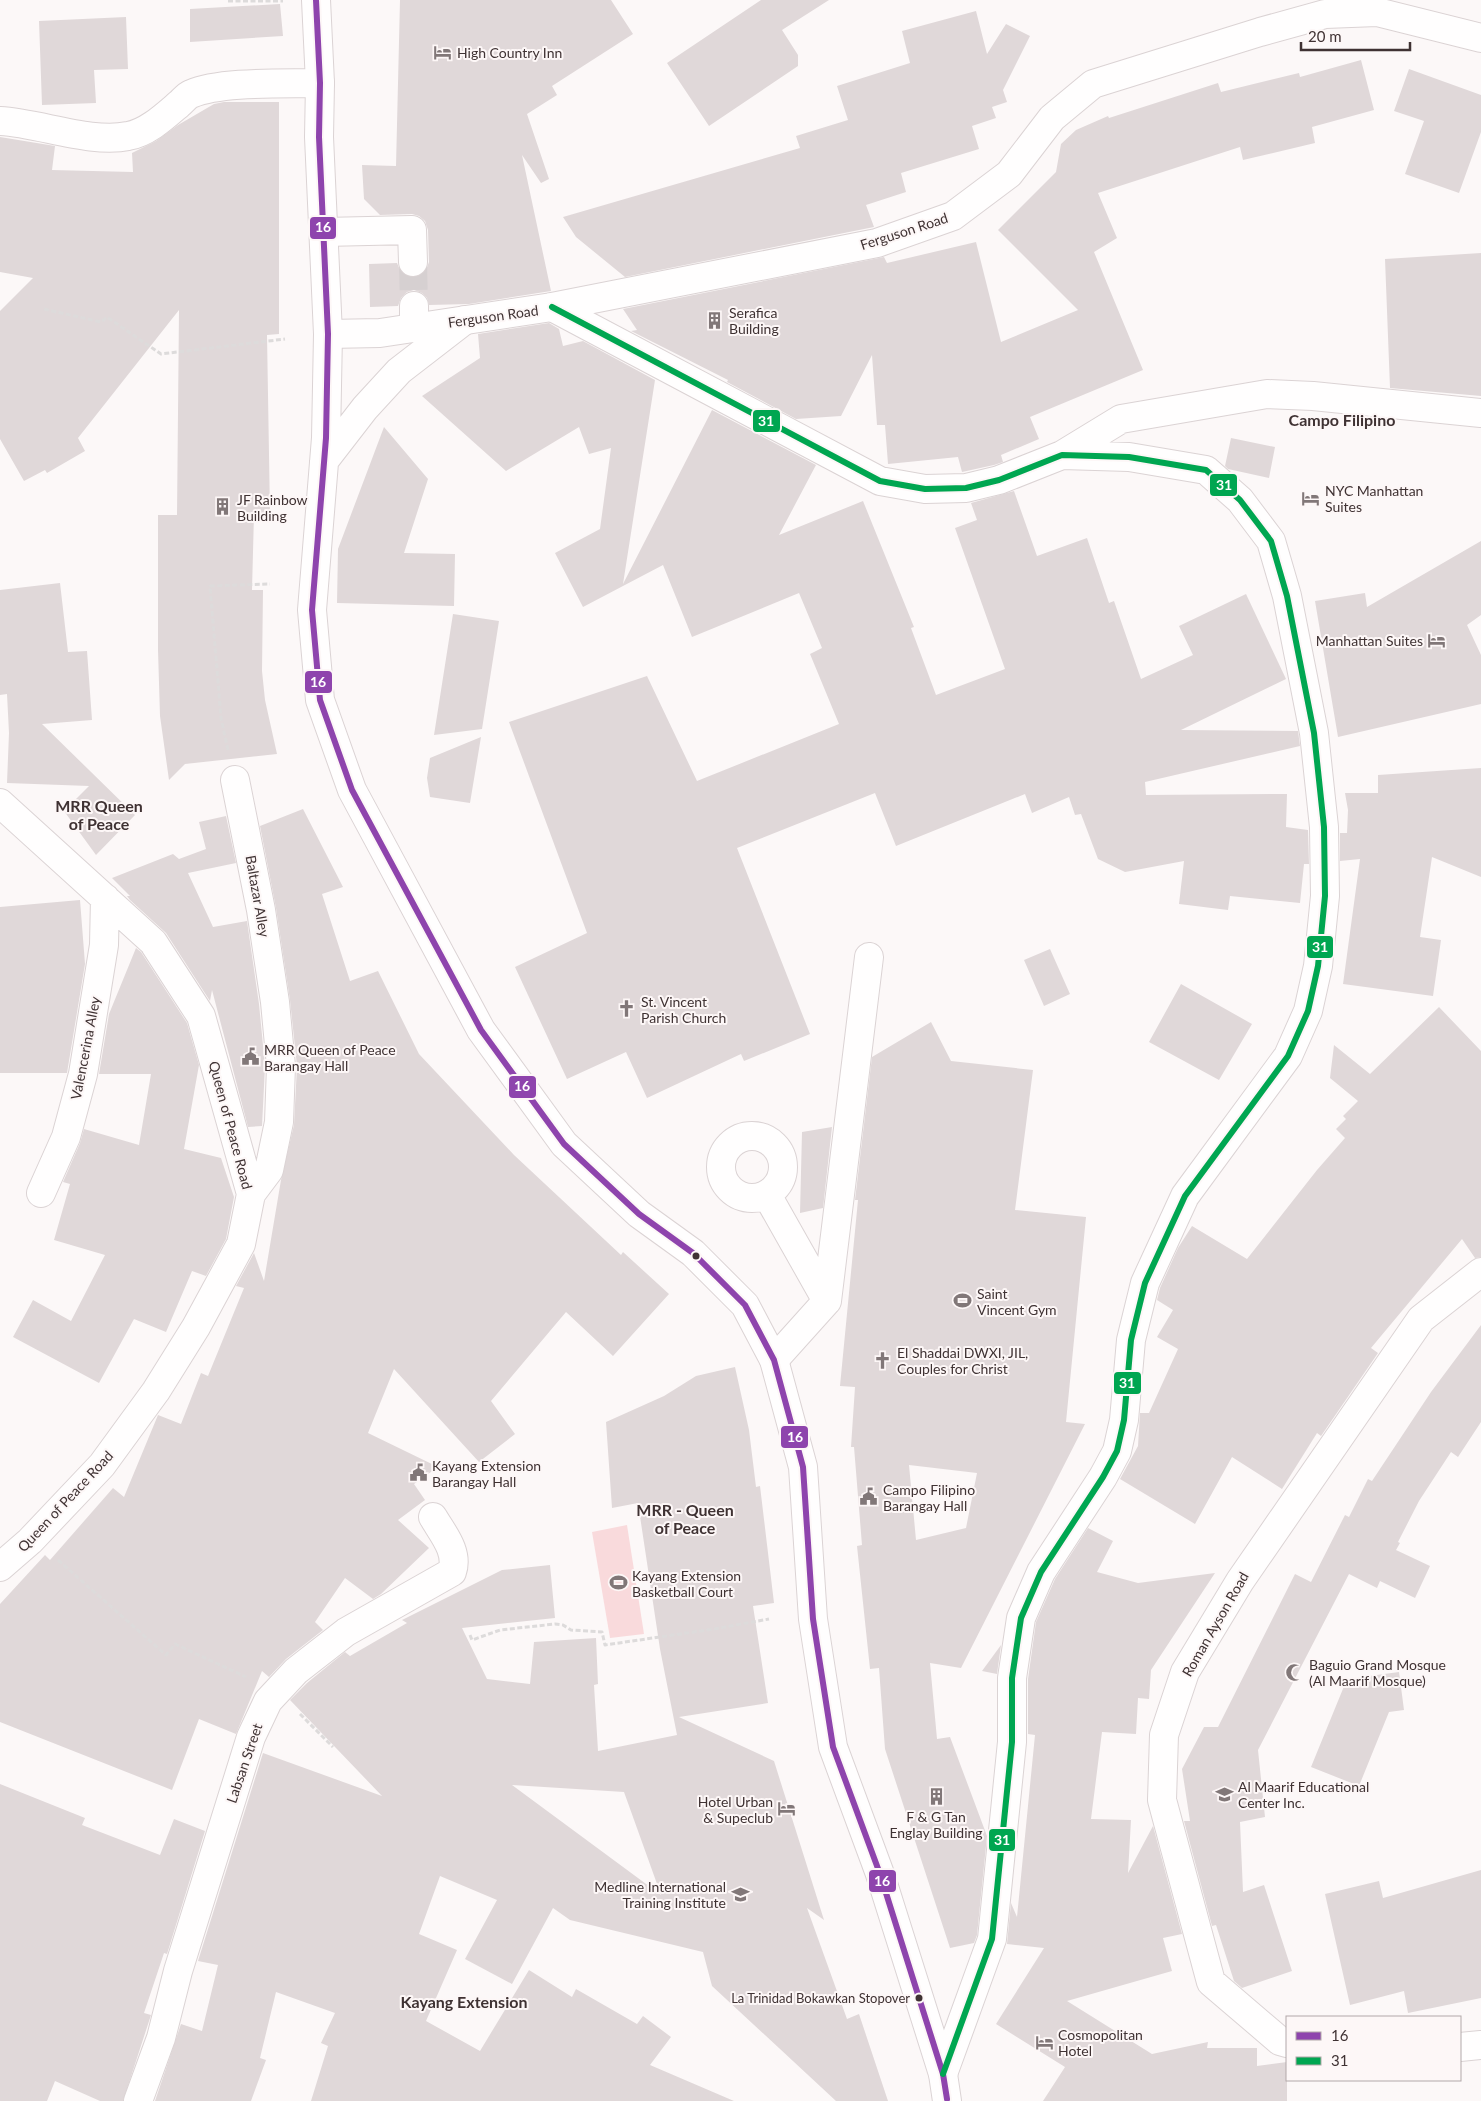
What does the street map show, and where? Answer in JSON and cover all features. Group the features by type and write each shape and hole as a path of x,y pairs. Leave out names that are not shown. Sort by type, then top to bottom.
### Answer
{"main road":[{"path":"316,0 320,83 319,137 328,334 324,461 313,620 320,700 352,790 481,1030 564,1144 639,1214 693,1254 745,1305 774,1360 803,1467 813,1619 833,1747 880,1874 943,2074 947,2101"},
{"name":"Ferguson Road","path":"328,334 380,333 414,317 465,320 552,307 877,243 953,216 1009,174 1052,118 1094,84 1324,14 1376,12 1481,38"},
{"path":"0,121 20,122 103,138 129,136 149,128 189,95 209,89 250,84 320,83"},
{"path":"324,232 412,230 413,262"},
{"path":"552,307 880,481 926,489 966,488 999,480 1062,455 1121,420 1267,394 1313,396 1481,413"},
{"path":"324,461 366,408 399,371 465,320"},
{"path":"943,2074 992,1939 1012,1742 1012,1678 1021,1618 1041,1572 1103,1478 1117,1451 1124,1420 1131,1340 1145,1283 1185,1196 1288,1056 1308,1011 1318,966 1324,896 1324,827 1314,733 1287,596 1271,541 1240,500 1206,470 1129,457 1062,455"},
{"name":"Baltazar Alley","path":"235,780 262,919 275,1002 281,1066 279,1122 268,1170 251,1194"},
{"name":"Queen of Peace Road","path":"0,803 153,942 201,1016 251,1194 241,1244 196,1327 156,1391 102,1465 30,1541 0,1567"},
{"name":"Valencerina Alley","path":"41,1193 66,1137 83,1074 104,945 105,898"},
{"path":"774,1360 827,1301 869,958"},
{"path":"767,1195 827,1301"},
{"name":"Roman Ayson Road","path":"1286,2043 1280,2041 1211,1982 1162,1800 1164,1735 1185,1672 1240,1581 1421,1319 1481,1272"},
{"name":"Labsan Street","path":"138,2101 162,2038 178,1972 251,1737 268,1701 296,1671 346,1632 452,1572 455,1563 453,1552 433,1517"},
{"path":"1461,2047 1481,2045"}],"path":[{"path":"228,1 286,1"},
{"path":"44,309 101,322 107,317 161,354 286,339"},
{"path":"235,780 221,718 210,586 270,584"},
{"path":"52,1555 166,1655 175,1644 249,1678"},
{"path":"470,1635 472,1640 500,1630 555,1624 563,1625 571,1630 602,1632 605,1645 769,1619"},
{"path":"294,1708 333,1747"}],"shaded area":[{"name":"Kayang Extension Basketball Court","path":"627,1525 644,1634 610,1638 592,1532"}],"building":[{"path":"400,0 611,0 633,34 552,86 557,95 527,114 549,179 541,183 522,155 551,291 469,304 429,305 427,298 422,293 414,290 407,292 401,298 398,306 370,307 369,264 397,263 405,275 414,278 422,275 429,262 428,230 425,221 419,216 412,214 380,215 364,199 362,165 396,166"},
{"path":"761,0 829,0 782,30 798,55 798,66 709,126 667,63"},
{"path":"280,4 283,36 190,42 190,9"},
{"path":"976,11 987,54 1006,24 1030,36 1003,90 1007,102 992,107 996,118 972,126 979,149 901,173 906,192 866,205 874,227 625,277 576,237 563,217 800,148 796,136 848,120 837,86 910,63 902,31"},
{"path":"126,17 128,69 94,70 96,103 42,105 39,21"},
{"path":"1361,60 1374,110 1312,127 1315,143 1243,160 1240,147 1098,193 1117,238 1094,252 1143,370 1030,417 1039,439 1001,455 1003,462 962,472 958,457 888,464 885,425 877,425 872,355 841,416 796,419 727,382 728,380 631,331 637,330 623,309 884,257 887,263 976,242 1001,342 1078,310 998,230 1056,172 1061,144 1076,130 1108,116 1109,118 1218,83 1221,92 1299,73 1300,77"},
{"path":"1409,69 1481,95 1481,132 1459,193 1405,174 1424,121 1394,111"},
{"path":"224,102 279,102 279,334 267,335 270,513 254,514 252,590 263,590 262,671 265,700 277,754 185,764 169,780 160,716 158,515 177,515 179,310 78,438 85,451 47,473 45,470 24,481 0,439 0,311 33,278 0,272 0,137 55,146 52,170 133,172 132,153 156,141 178,125 214,104"},
{"path":"1481,253 1481,396 1390,388 1385,259"},
{"path":"549,323 559,329 563,346 583,341 655,380 623,584 712,410 816,465 779,535 863,501 914,627 911,628 936,695 1005,669 955,528 977,520 971,503 1014,491 1037,556 1087,538 1109,603 1114,601 1141,679 1193,655 1179,626 1246,594 1286,679 1181,730 1298,731 1300,746 1145,782 1146,795 1287,794 1286,827 1308,830 1309,864 1304,864 1300,903 1230,896 1228,910 1179,904 1184,861 1125,872 1098,859 1081,814 1075,815 1069,797 1032,813 1025,794 896,846 875,793 737,848 810,1034 744,1061 741,1054 647,1098 626,1052 567,1079 515,967 587,933 509,722 647,676 697,781 839,724 810,654 822,648 799,593 692,637 663,565 583,607 555,553 600,529 611,448 589,454 579,427 506,471 422,396 480,358 478,334"},
{"path":"384,427 428,479 404,553 455,554 454,606 337,603 338,549"},
{"path":"1231,438 1275,447 1269,478 1228,469 1225,466"},
{"path":"1481,541 1481,615 1467,625 1481,655 1481,704 1338,737 1315,601 1365,593 1367,607"},
{"path":"60,583 68,652 87,651 92,720 42,724 135,815 96,855 64,811 89,786 7,783 9,733 7,694 0,695 0,590"},
{"path":"453,614 499,621 482,729 434,735"},
{"path":"481,737 470,803 430,797 427,778 430,758"},
{"path":"1481,768 1481,877 1432,857 1420,937 1441,940 1433,996 1343,984 1360,859 1340,861 1340,833 1347,833 1348,810 1345,793 1378,793 1378,775"},
{"path":"303,809 343,887 322,894 350,981 378,971 419,1054 514,1155 621,1255 623,1252 669,1294 613,1356 566,1312 491,1401 515,1434 479,1462 394,1369 368,1433 438,1467 414,1484 425,1500 398,1520 429,1548 381,1594 373,1599 345,1578 315,1622 323,1630 286,1659 269,1677 262,1671 236,1734 199,1719 172,1790 0,1722 0,1604 45,1555 50,1560 113,1488 124,1497 158,1415 181,1424 201,1373 208,1376 244,1288 236,1286 254,1253 264,1281 281,1180 294,1125 297,1066 290,1000 276,908 260,826"},
{"path":"226,816 236,863 188,873 213,927 247,921 259,1004 265,1066 262,1126 248,1127 212,990 210,1001 166,933 130,900 127,896 130,896 112,878 173,854 179,859 206,849 199,822"},
{"path":"80,900 85,964 67,1073 0,1073 0,907"},
{"path":"136,948 141,952 187,1023 199,1065 184,1149 221,1158 234,1197 226,1239 206,1276 192,1271 166,1332 134,1319 99,1383 13,1337 33,1300 71,1321 105,1255 54,1240 70,1184 63,1182 84,1129 139,1145 151,1074 99,1074 109,1014"},
{"path":"1050,949 1070,994 1044,1006 1024,960"},
{"path":"1181,984 1252,1024 1219,1080 1149,1042"},
{"path":"1439,1007 1481,1051 1481,1257 1475,1258 1462,1239 1371,1348 1378,1353 1321,1436 1317,1433 1282,1489 1232,1457 1195,1524 1120,1479 1138,1446 1140,1413 1149,1413 1178,1349 1157,1337 1173,1310 1157,1300 1160,1288 1178,1248 1192,1226 1247,1259 1317,1170 1345,1138 1336,1129 1346,1119 1343,1116 1358,1101 1330,1078 1334,1045 1370,1074"},
{"path":"931,1022 951,1061 1033,1070 1015,1210 1086,1217 1066,1422 1085,1424 961,1668 930,1663 937,1739 950,1737 987,1836 977,1935 974,1943 950,1948 885,1749 879,1668 870,1669 857,1546 862,1545 854,1447 851,1447 855,1387 840,1386 858,1200 855,1200 872,1057","holes":["909,1465 977,1473 966,1528 916,1540"]},
{"path":"832,1127 823,1208 800,1213 802,1132"},
{"path":"1481,1325 1481,1422 1458,1457 1451,1452 1419,1501 1398,1542 1400,1543 1396,1550 1430,1566 1415,1598 1380,1581 1377,1588 1349,1574 1258,1750 1265,1817 1240,1822 1243,1892 1264,1885 1292,1971 1242,1988 1234,1981 1216,1925 1212,1926 1184,1821 1190,1821 1182,1769 1204,1727 1218,1727 1295,1574 1311,1582 1345,1515 1349,1517 1368,1479 1372,1481 1431,1392"},
{"path":"735,1367 749,1430 756,1487 760,1486 774,1603 753,1606 768,1703 679,1717 774,1761 824,1920 807,1908 847,2019 859,2014 888,2101 836,2101 712,1986 703,1952 570,1920 553,1908 512,1984 465,1959 497,1900 440,1876 419,1934 457,1950 426,2021 480,2051 529,1970 572,1997 576,1989 637,2024 643,2016 671,2037 650,2065 734,2101 311,2101 328,2046 321,2043 335,2013 276,1992 260,2058 266,2060 251,2101 155,2101 181,2024 202,2031 218,1965 198,1961 263,1753 382,1796 290,1700 307,1683 345,1652 350,1656 407,1623 402,1620 502,1570 550,1565 555,1618 462,1628 487,1679 530,1684 534,1642 596,1638 598,1684 594,1685 598,1751 677,1735 660,1649 638,1503 612,1508 606,1422 664,1396 696,1376","holes":["512,1785 624,1792 661,1895"]},
{"path":"1088,1528 1113,1541 1097,1572 1138,1583 1215,1573 1151,1670 1149,1699 1138,1698 1136,1734 1102,1732 1091,1819 1131,1820 1128,1873 1153,1826 1182,1934 1163,1938 1172,1971 1067,2001 1152,2054 1208,2042 1207,2048 1257,2048 1257,2066 1286,2062 1287,2101 1043,2101 1065,2067 996,2024 1044,1948 1007,1944 1011,1903 1017,1917 1035,1735 1028,1734 1028,1679 1036,1622 1055,1579"},
{"path":"1001,1645 997,1674 982,1671"},
{"path":"1399,1672 1404,1710 1389,1712 1359,1786 1311,1767 1347,1679"},
{"path":"0,1784 85,1818 82,1825 160,1855 174,1819 205,1831 167,1954 164,1953 144,2013 151,2015 123,2101 100,2101 55,2081 47,2101 0,2101"},
{"path":"1481,1870 1481,1998 1408,2013 1404,1991 1350,2005 1325,1894 1379,1881 1383,1898"}],"tunnel":[{"path":"413,262 414,306"}],"transit line":[{"name":"16","path":"316,0 320,83 319,137 328,334 326,438 312,610 320,700 352,790 481,1030 564,1144 639,1214 693,1253 745,1305 774,1360 803,1467 813,1619 833,1747 880,1874 943,2074 947,2099"},
{"name":"31","path":"552,307 880,481 925,489 966,488 999,480 1062,455 1129,457 1206,470 1240,500 1271,541 1287,596 1314,733 1324,827 1325,896 1318,966 1308,1011 1288,1056 1185,1196 1145,1283 1131,1340 1124,1420 1117,1451 1103,1477 1041,1572 1021,1618 1012,1678 1012,1742 992,1939 943,2074"}],"place":[{"name":"High Country Inn","path":"443,52"},
{"name":"Serafica Building","path":"715,320"},
{"name":"NYC Manhattan Suites","path":"1311,498"},
{"name":"JF Rainbow Building","path":"223,507"},
{"name":"Manhattan Suites","path":"1437,640"},
{"name":"St. Vincent Parish Church","path":"627,1009"},
{"name":"MRR Queen of Peace Barangay Hall","path":"250,1057"},
{"name":"Saint Vincent Gym","path":"963,1301"},
{"name":"El Shaddai DWXI, JIL, Couples for Christ","path":"883,1360"},
{"name":"Kayang Extension Barangay Hall","path":"418,1473"},
{"name":"Campo Filipino Barangay Hall","path":"869,1497"},
{"name":"Kayang Extension Basketball Court","path":"618,1583"},
{"name":"Baguio Grand Mosque (Al Maarif Mosque)","path":"1295,1672"},
{"name":"Al Maarif Educational Center Inc.","path":"1224,1794"},
{"name":"F & G Tan Englay Building","path":"936,1796"},
{"name":"Hotel Urban & Supeclub","path":"787,1809"},
{"name":"Medline International Training Institute","path":"740,1894"},
{"name":"La Trinidad Bokawkan Stopover","path":"919,1998"},
{"name":"Cosmopolitan Hotel","path":"1044,2042"}],"district":[{"name":"Campo Filipino","path":"1342,419"},
{"name":"MRR Queen of Peace","path":"99,814"},
{"name":"MRR - Queen of Peace","path":"685,1518"},
{"name":"Kayang Extension","path":"464,2001"}]}
